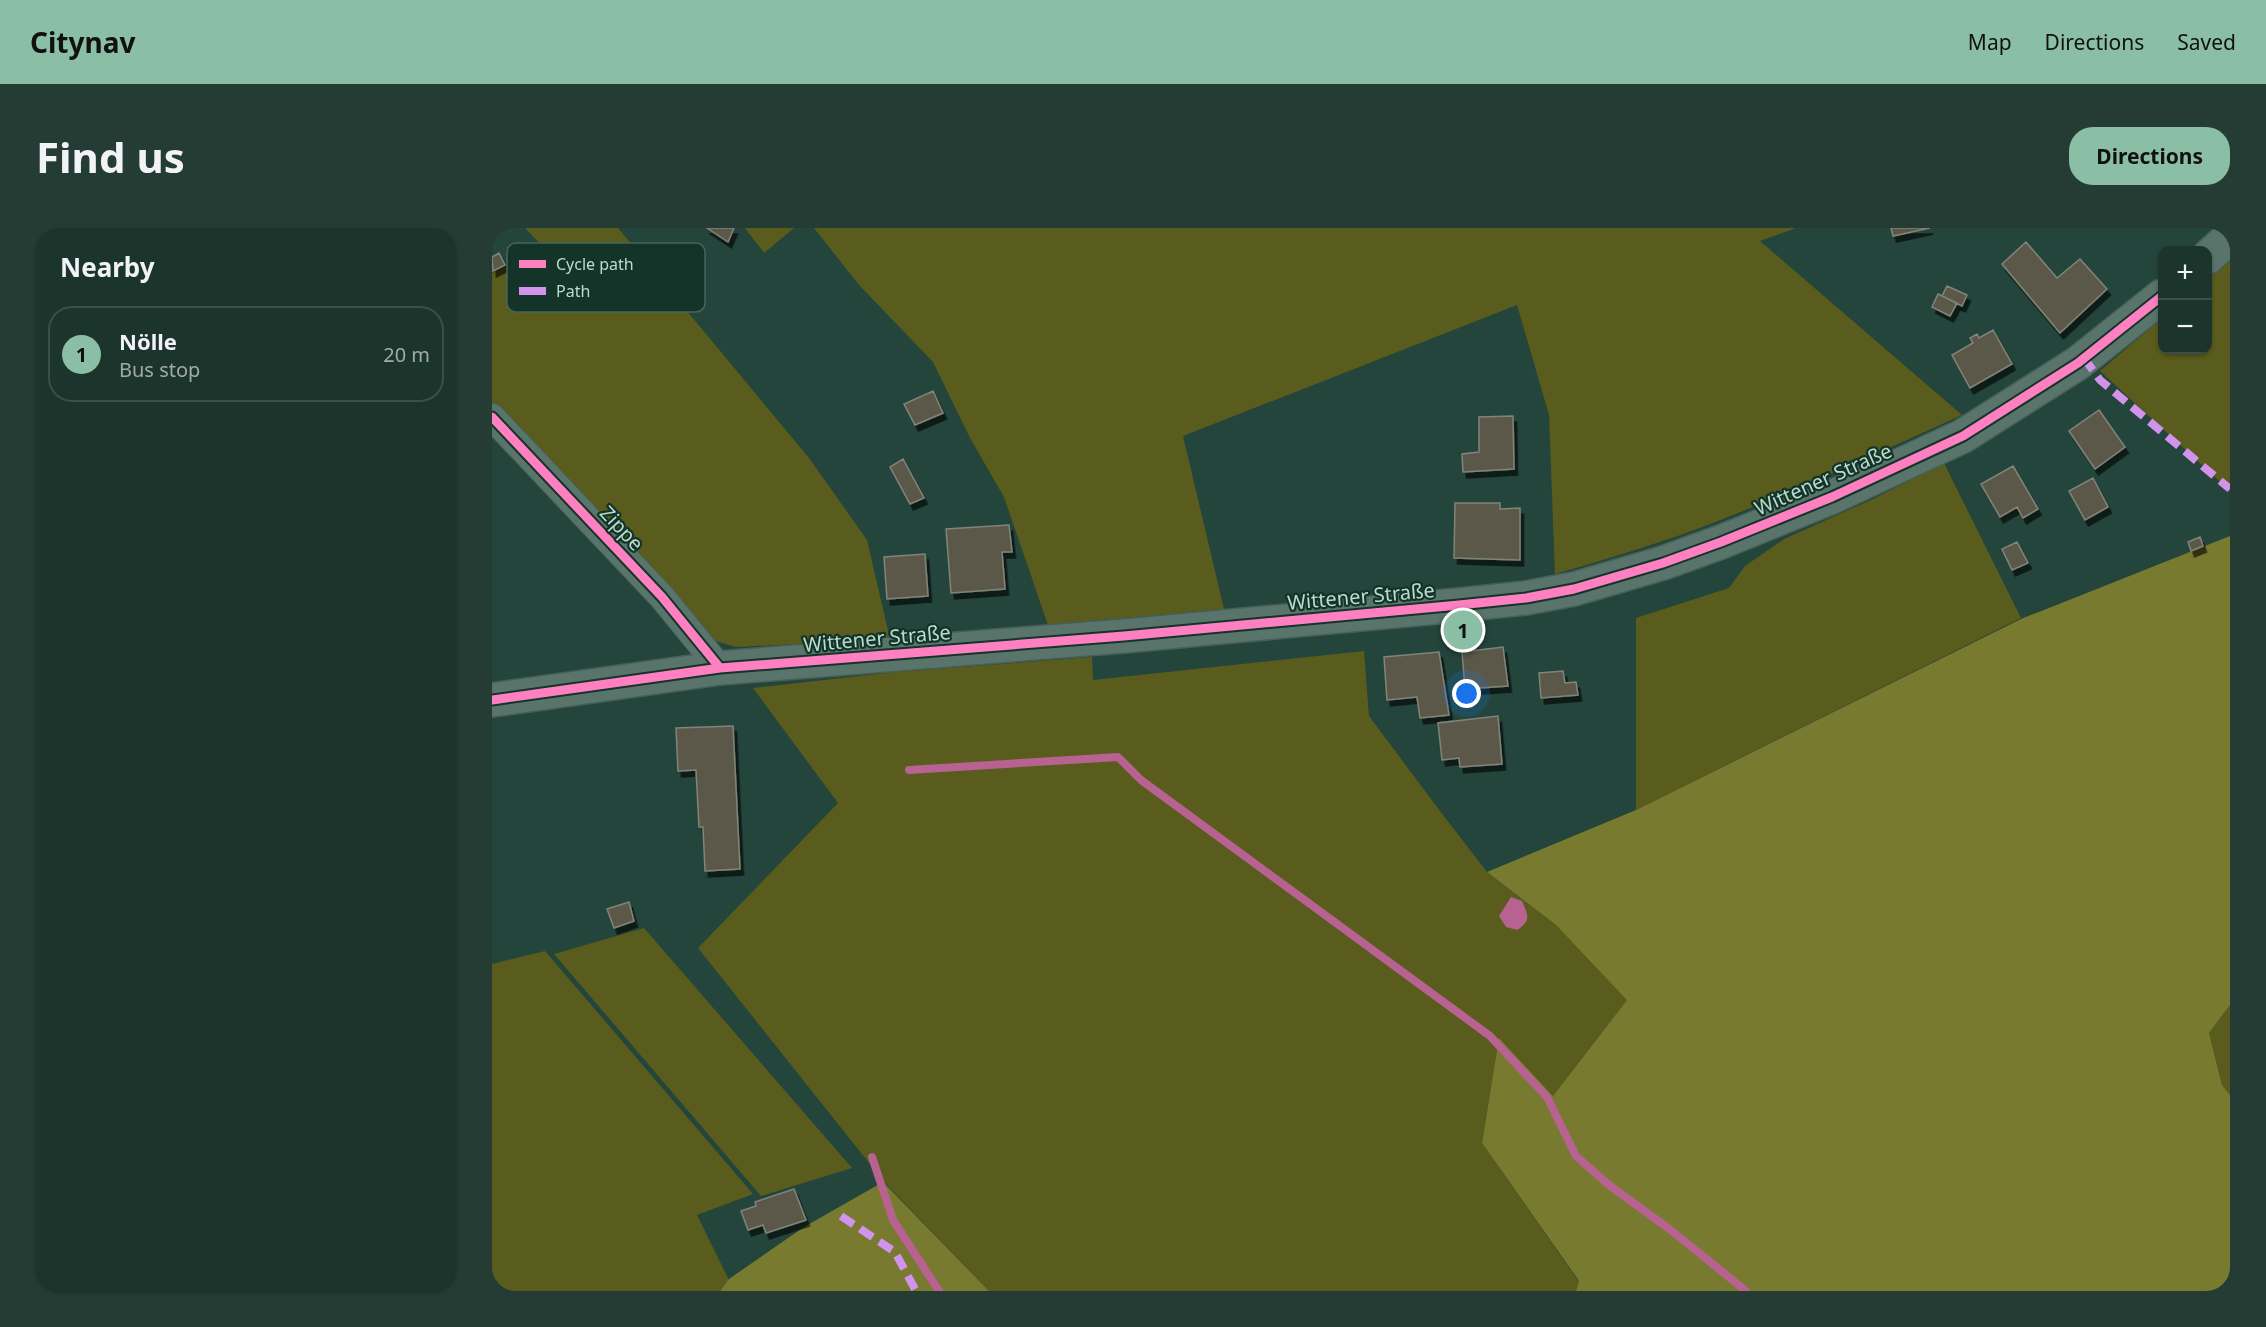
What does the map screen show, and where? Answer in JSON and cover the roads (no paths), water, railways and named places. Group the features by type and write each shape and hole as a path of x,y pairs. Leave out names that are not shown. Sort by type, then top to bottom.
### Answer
{"main road":[{"path":"2212,253 2230,237"},
{"name":"Wittener Straße","path":"492,700 720,668 1112,637 1526,598 1574,589 1663,563 1721,542 1832,497 1963,436 2078,363 2158,300"}],"street":[{"name":"Zippe","path":"492,417 662,597 720,668"}],"waterway":[{"path":"909,770 1118,757 1141,780 1490,1036 1547,1097 1576,1156 1609,1185 1672,1231 1746,1291"},
{"path":"872,1157 893,1220 939,1291"}],"place":[{"name":"Nölle","path":"1463,630"}]}
